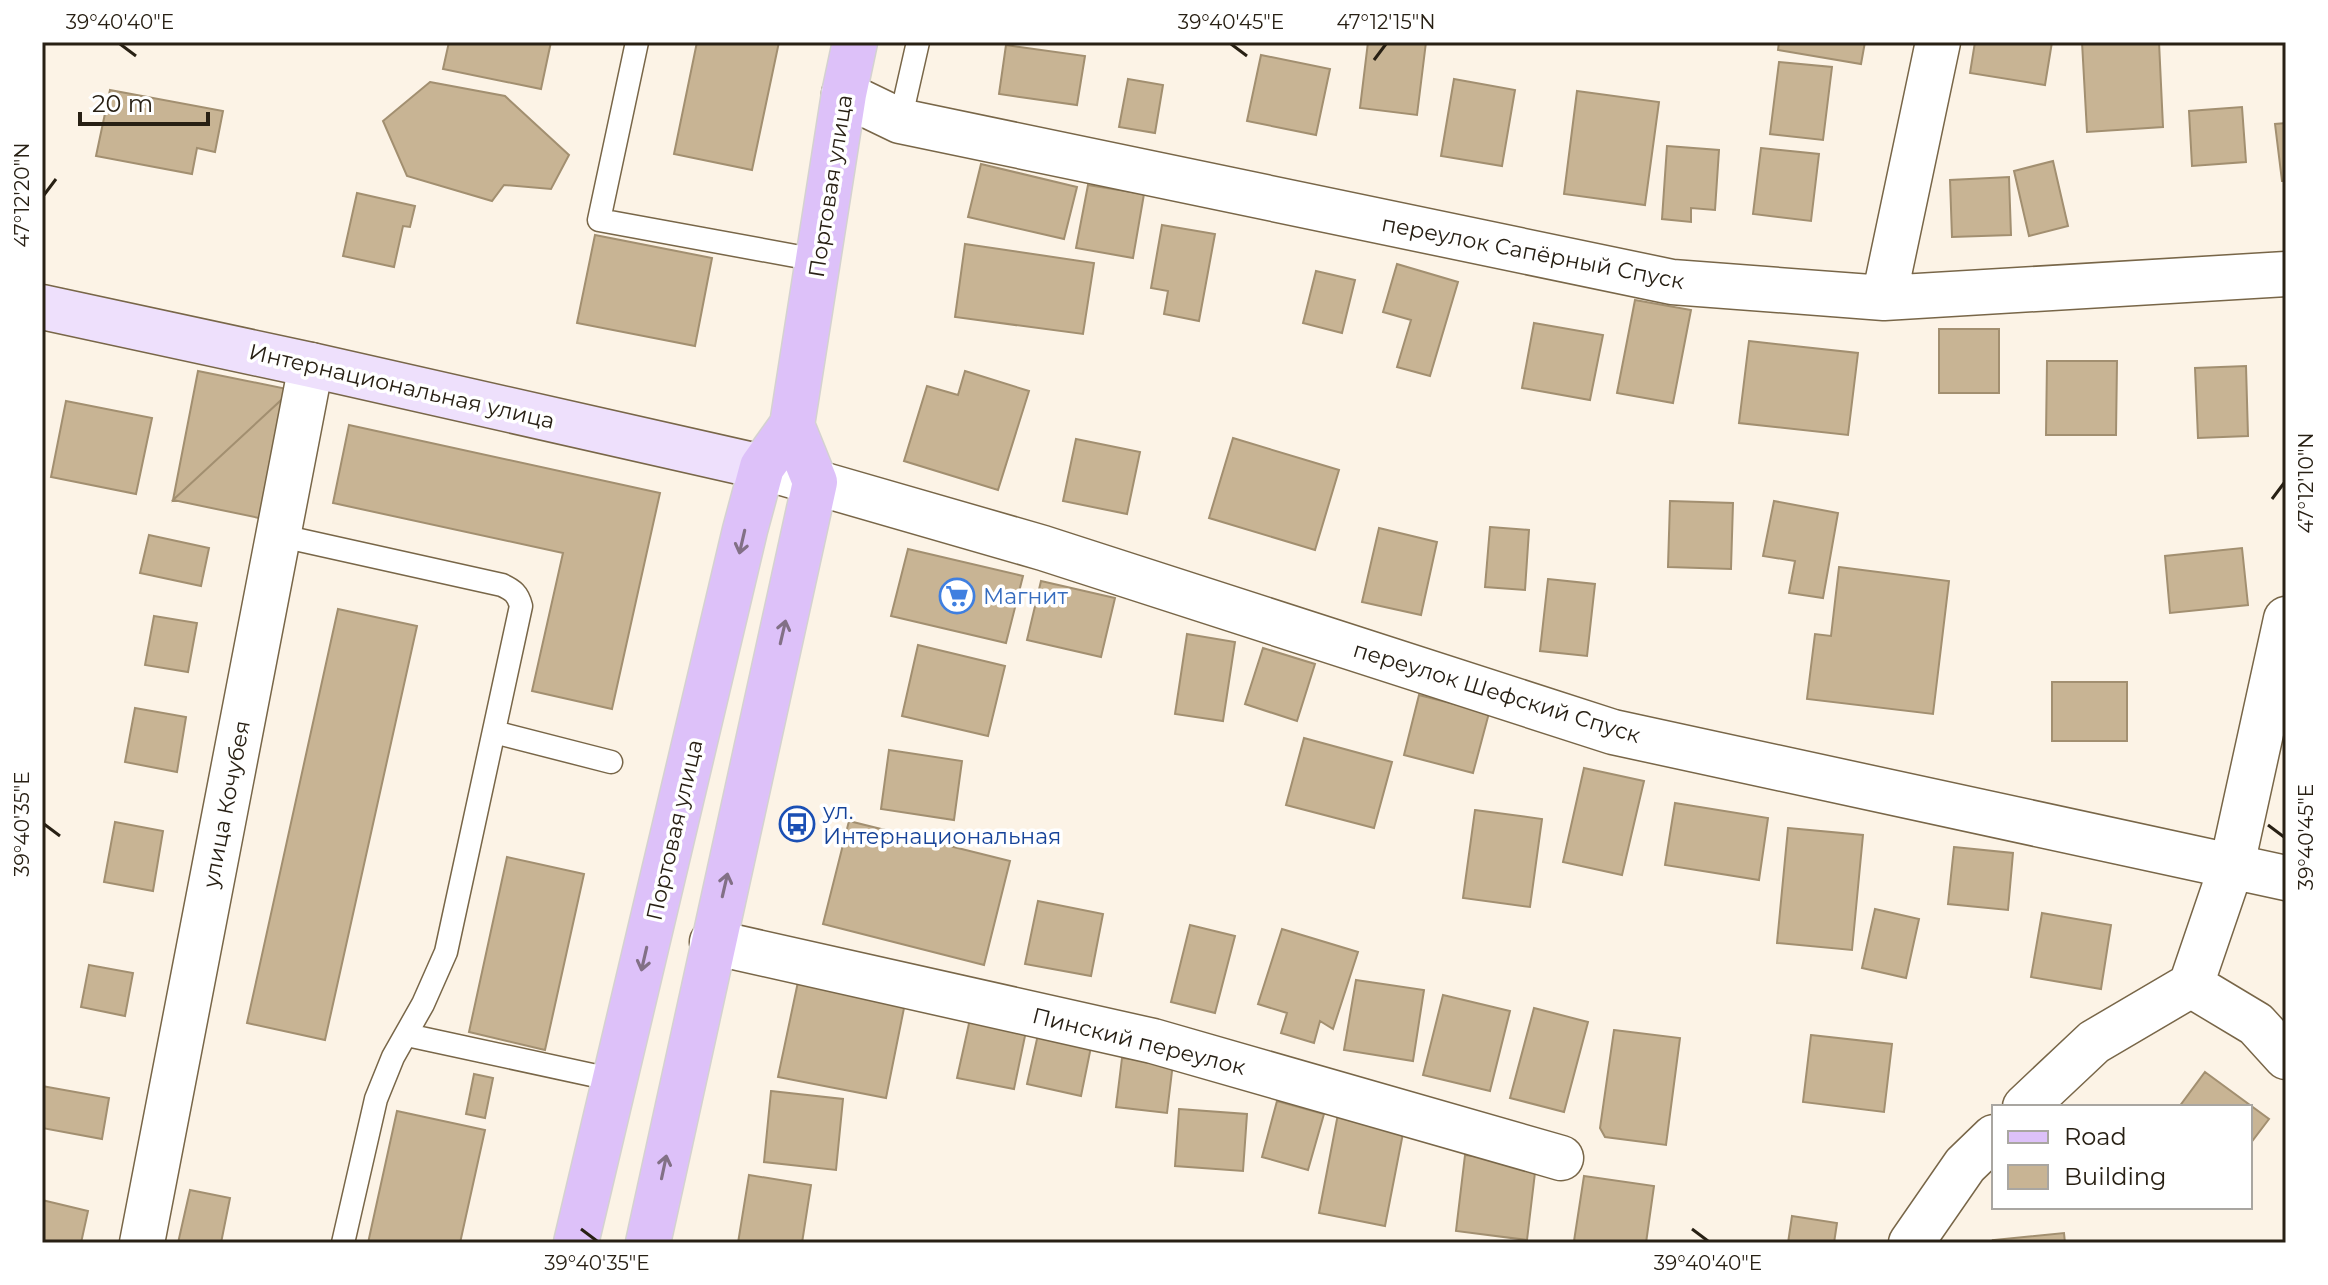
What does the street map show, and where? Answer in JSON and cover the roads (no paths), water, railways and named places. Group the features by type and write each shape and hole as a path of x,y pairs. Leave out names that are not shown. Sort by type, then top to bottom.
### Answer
{"main road":[{"name":"Портовая улица","path":"576,1243 737,561 762,467 792,425 844,94 855,42"},
{"path":"648,1243 815,482 792,425"}],"street":[{"path":"1884,298 1938,42"},
{"name":"переулок Сапёрный Спуск","path":"844,94 900,121 1672,282 1884,298 2286,274"},
{"name":"Интернациональная улица","path":"42,307 762,467"},
{"name":"улица Кочубея","path":"142,1243 311,365"},
{"name":"переулок Шефский Спуск","path":"762,467 1043,548 1613,732 2286,878"},
{"path":"2027,1105 2094,1042 2191,985 2232,865 2286,619"},
{"name":"Пинский переулок","path":"712,942 1153,1041 1561,1158"},
{"path":"2191,985 2256,1024 2286,1057"},
{"path":"1911,1243 1965,1165 1992,1139"}],"lane":[{"path":"637,42 599,220 817,260"},
{"path":"900,121 918,42"},
{"path":"277,535 502,585 519,597 521,613 446,952 423,1004 393,1057 376,1099 343,1243"},
{"path":"494,732 611,762"},
{"path":"407,1035 615,1080"}],"place":[{"name":"Магнит","path":"957,596"},
{"name":"ул. Интернациональная","path":"797,824"}]}
